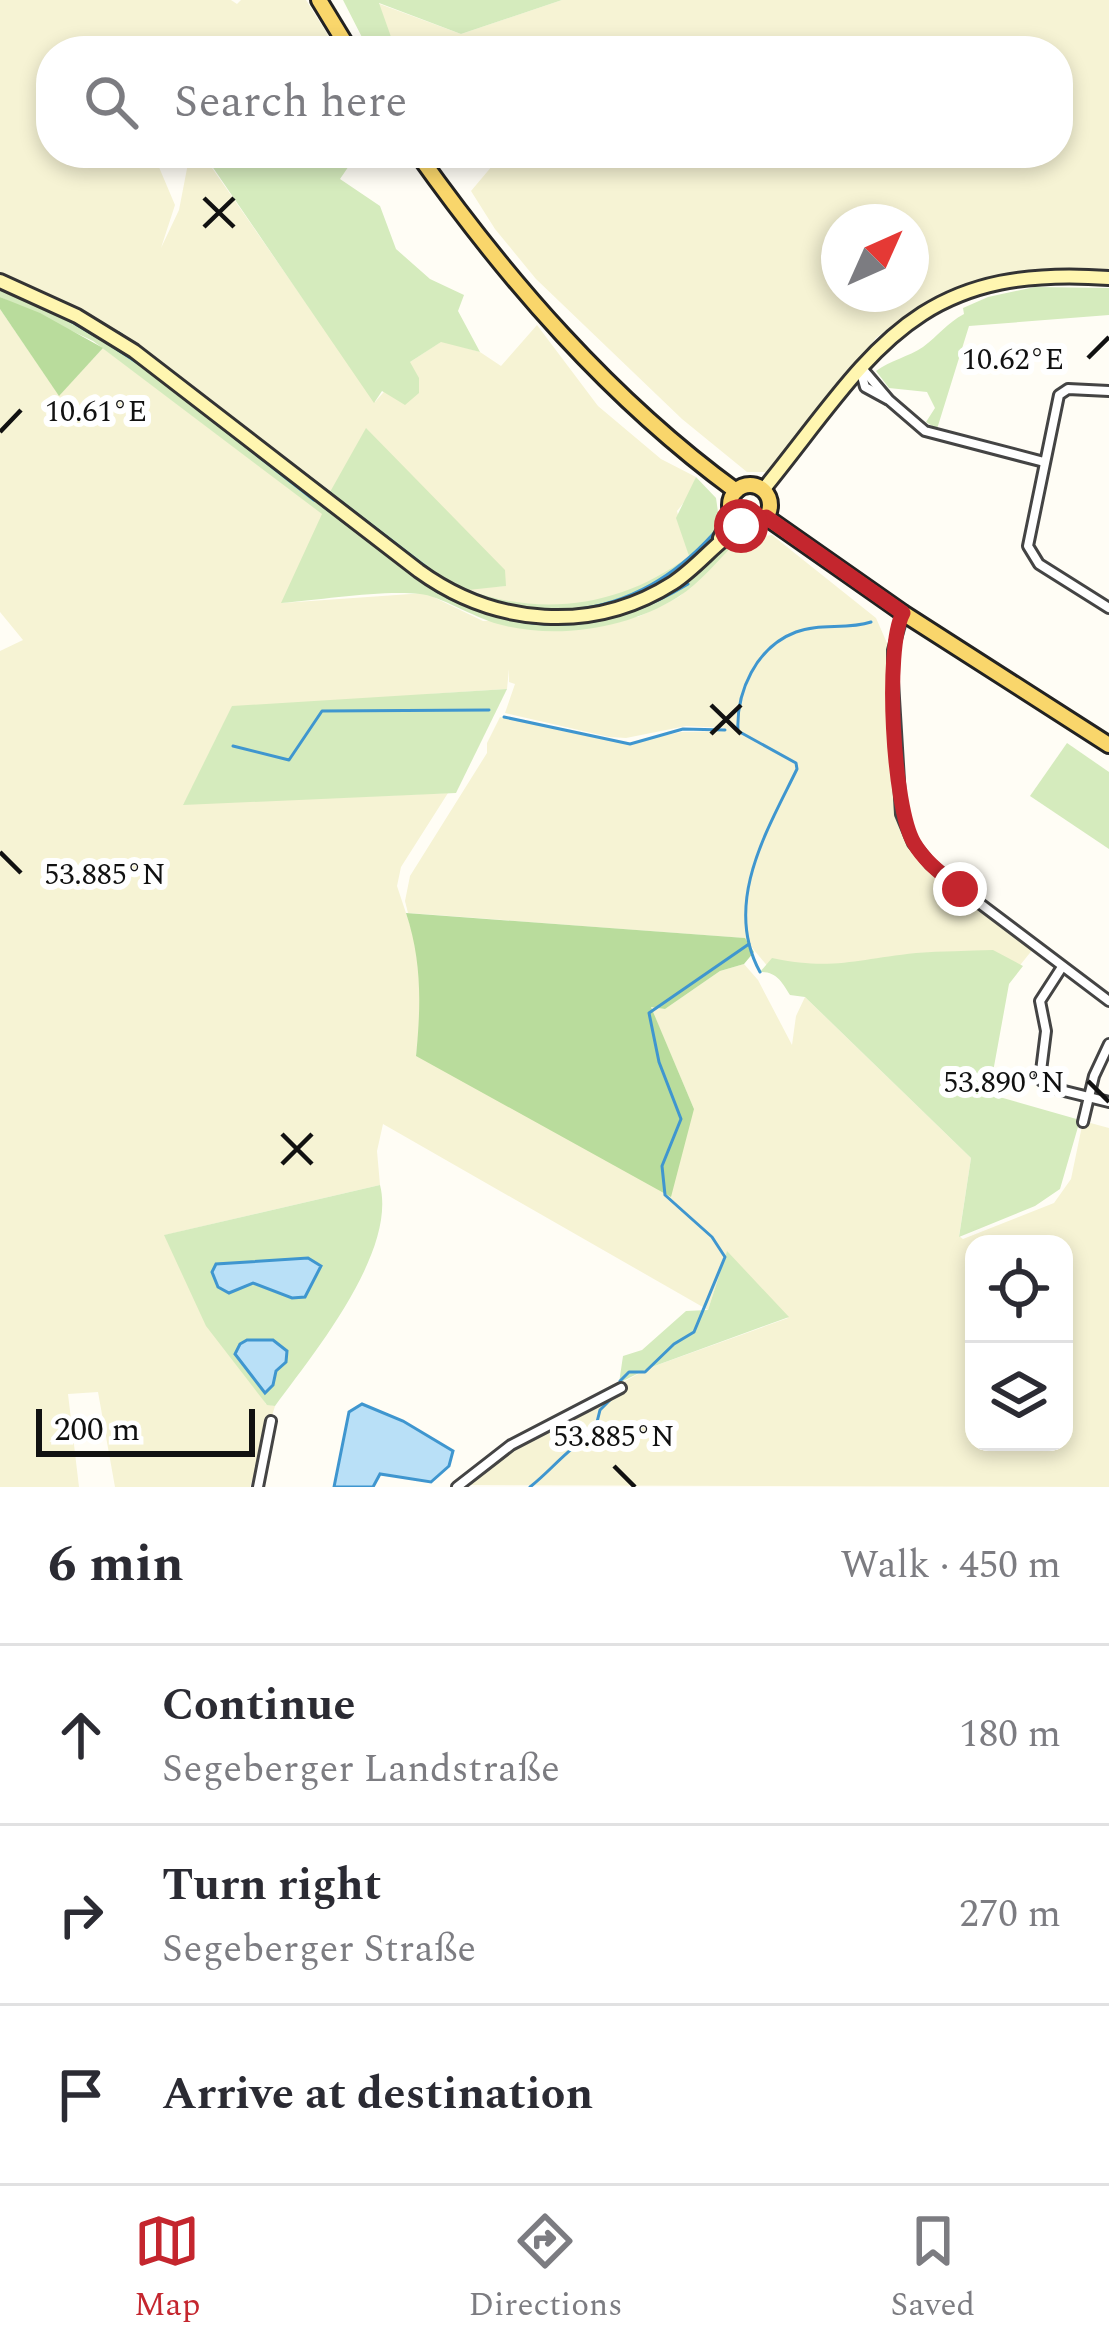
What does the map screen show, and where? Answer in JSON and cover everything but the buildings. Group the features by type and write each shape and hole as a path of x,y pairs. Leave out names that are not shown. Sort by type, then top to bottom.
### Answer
{"main road":[{"path":"324,0 341,36"},
{"path":"429,168 541,312 643,414 736,491"},
{"path":"763,490 860,366 913,319 985,286 1036,276 1109,278"},
{"path":"0,281 77,316 134,351 409,564 472,602 537,618 612,610 677,581 745,524 766,517 770,504 763,490 750,485 736,491 732,513 713,549"},
{"path":"732,513 745,524"},
{"path":"766,517 903,613 1109,745"}],"street":[{"path":"860,366 861,381 889,400"},
{"path":"860,366 889,400 926,431 1044,463"},
{"path":"1109,392 1068,389 1060,395 1029,552 1039,564 1109,608"},
{"path":"835,397 871,391"},
{"path":"903,613 893,650 893,682 898,789 908,832 930,864 1109,1000"},
{"path":"1062,967 1040,1001 1046,1031 1040,1079 1048,1087 1109,1102"},
{"path":"1082,1122 1109,1044"},
{"path":"457,1487 511,1444 621,1388"},
{"path":"259,1487 271,1421"}],"shaded area":[{"path":"0,0 231,0 237,4 241,0 306,0 329,36 36,36 36,168 159,168 175,205 161,248 179,210 187,168 212,168 375,402 410,362 442,341 480,352 501,366 537,325 598,406 661,459 696,477 677,511 689,556 662,576 616,596 588,602 554,606 507,602 464,589 505,586 366,429 331,493 117,332 78,308 0,273"},
{"path":"562,0 1109,0 1109,271 1009,273 929,300 929,204 821,204 821,312 911,312 876,338 766,472 747,472 682,419 536,279 471,191 490,168 1073,168 1073,36 390,36 377,3 461,34"},
{"path":"0,309 59,395 103,348 323,514 282,603 425,593 483,621 638,617 679,597 739,540 772,535 876,618 887,643 898,810 917,853 933,872 1033,949 1009,979 769,968 744,938 408,913 405,901 410,876 487,753 500,717 626,744 681,732 725,731 686,726 609,737 505,713 515,684 509,682 509,669 507,689 430,694 183,804 448,793 401,867 397,886 416,943 422,1001 416,1056 694,1109 650,1006 665,1009 720,971 744,964 758,980 792,1045 796,1016 805,997 971,1158 959,1236 965,1238 965,1451 1073,1451 1073,1235 973,1235 1054,1203 1071,1179 1083,1121 1109,1128 1109,1487 462,1485 511,1444 649,1368 788,1318 727,1252 708,1310 383,1124 377,1151 380,1185 165,1235 266,1404 275,1406 250,1487 115,1487 98,1392 68,1394 79,1487 0,1487 0,651 23,640 0,612"}],"green space":[{"path":"343,0 562,0 461,34 379,3 391,36 361,36"},
{"path":"213,168 348,168 340,179 380,206 396,249 430,279 464,295 458,311 480,352 441,342 410,362 419,378 419,393 405,405 382,391 374,403"},
{"path":"0,273 78,308 117,332 330,492 366,428 505,570 506,586 468,590 497,599 555,604 611,596 638,586 689,556 676,518 696,477 716,498 720,526 739,540 678,597 637,617 591,628 520,629 420,594 281,603 322,514 93,341 0,297"},
{"path":"1035,287 1109,288 1109,315 969,326 937,429 926,422 935,408 927,392 889,388 876,371 923,347 964,314 963,308"},
{"path":"0,297 103,348 59,396 0,309"},
{"path":"507,689 456,793 183,805 232,706"},
{"path":"1067,743 1109,772 1109,849 1030,796"},
{"path":"406,913 745,938 754,952 744,964 720,971 665,1009 651,1007 694,1109 671,1197 416,1056 419,984"},
{"path":"993,950 1023,966 1009,984 989,1094 1080,1120 1060,1189 1035,1206 959,1237 971,1158 805,997 790,995 775,976 760,972 772,958 829,964"},
{"path":"380,1185 382,1212 365,1270 310,1359 275,1406 267,1405 206,1326 164,1235"},
{"path":"727,1251 789,1317 619,1383 623,1356 642,1350 686,1311 708,1310"}],"water":[{"path":"308,1258 321,1266 305,1297 292,1298 253,1283 229,1293 218,1287 212,1272 216,1264"},
{"path":"247,1340 273,1340 287,1351 286,1362 265,1393 235,1354"},
{"path":"362,1404 403,1421 453,1451 449,1466 431,1482 380,1474 373,1487 334,1487 349,1412"}],"waterway":[{"path":"0,289 21,297"},
{"path":"57,313 99,338"},
{"path":"119,333 331,494"},
{"path":"106,342 314,500"},
{"path":"340,501 435,574"},
{"path":"323,506 331,512"},
{"path":"340,519 438,592"},
{"path":"573,610 614,601 651,585 714,533"},
{"path":"447,597 509,619 570,624 629,612 688,584"},
{"path":"760,972 749,946 747,893 763,841 797,769 796,763 738,731 745,686 760,660 782,639 805,629 871,622"},
{"path":"233,746 289,760 322,711 489,710"},
{"path":"504,717 630,744 683,729 725,730"},
{"path":"620,1381 629,1372 645,1372 694,1332 725,1257 712,1237 665,1195 662,1166 681,1119 659,1062 649,1013 749,944"},
{"path":"530,1487 594,1434 600,1410 616,1394"}],"route":[{"path":"741,526 766,517 903,613 893,650 902,814 914,843 930,864 960,889"}]}
